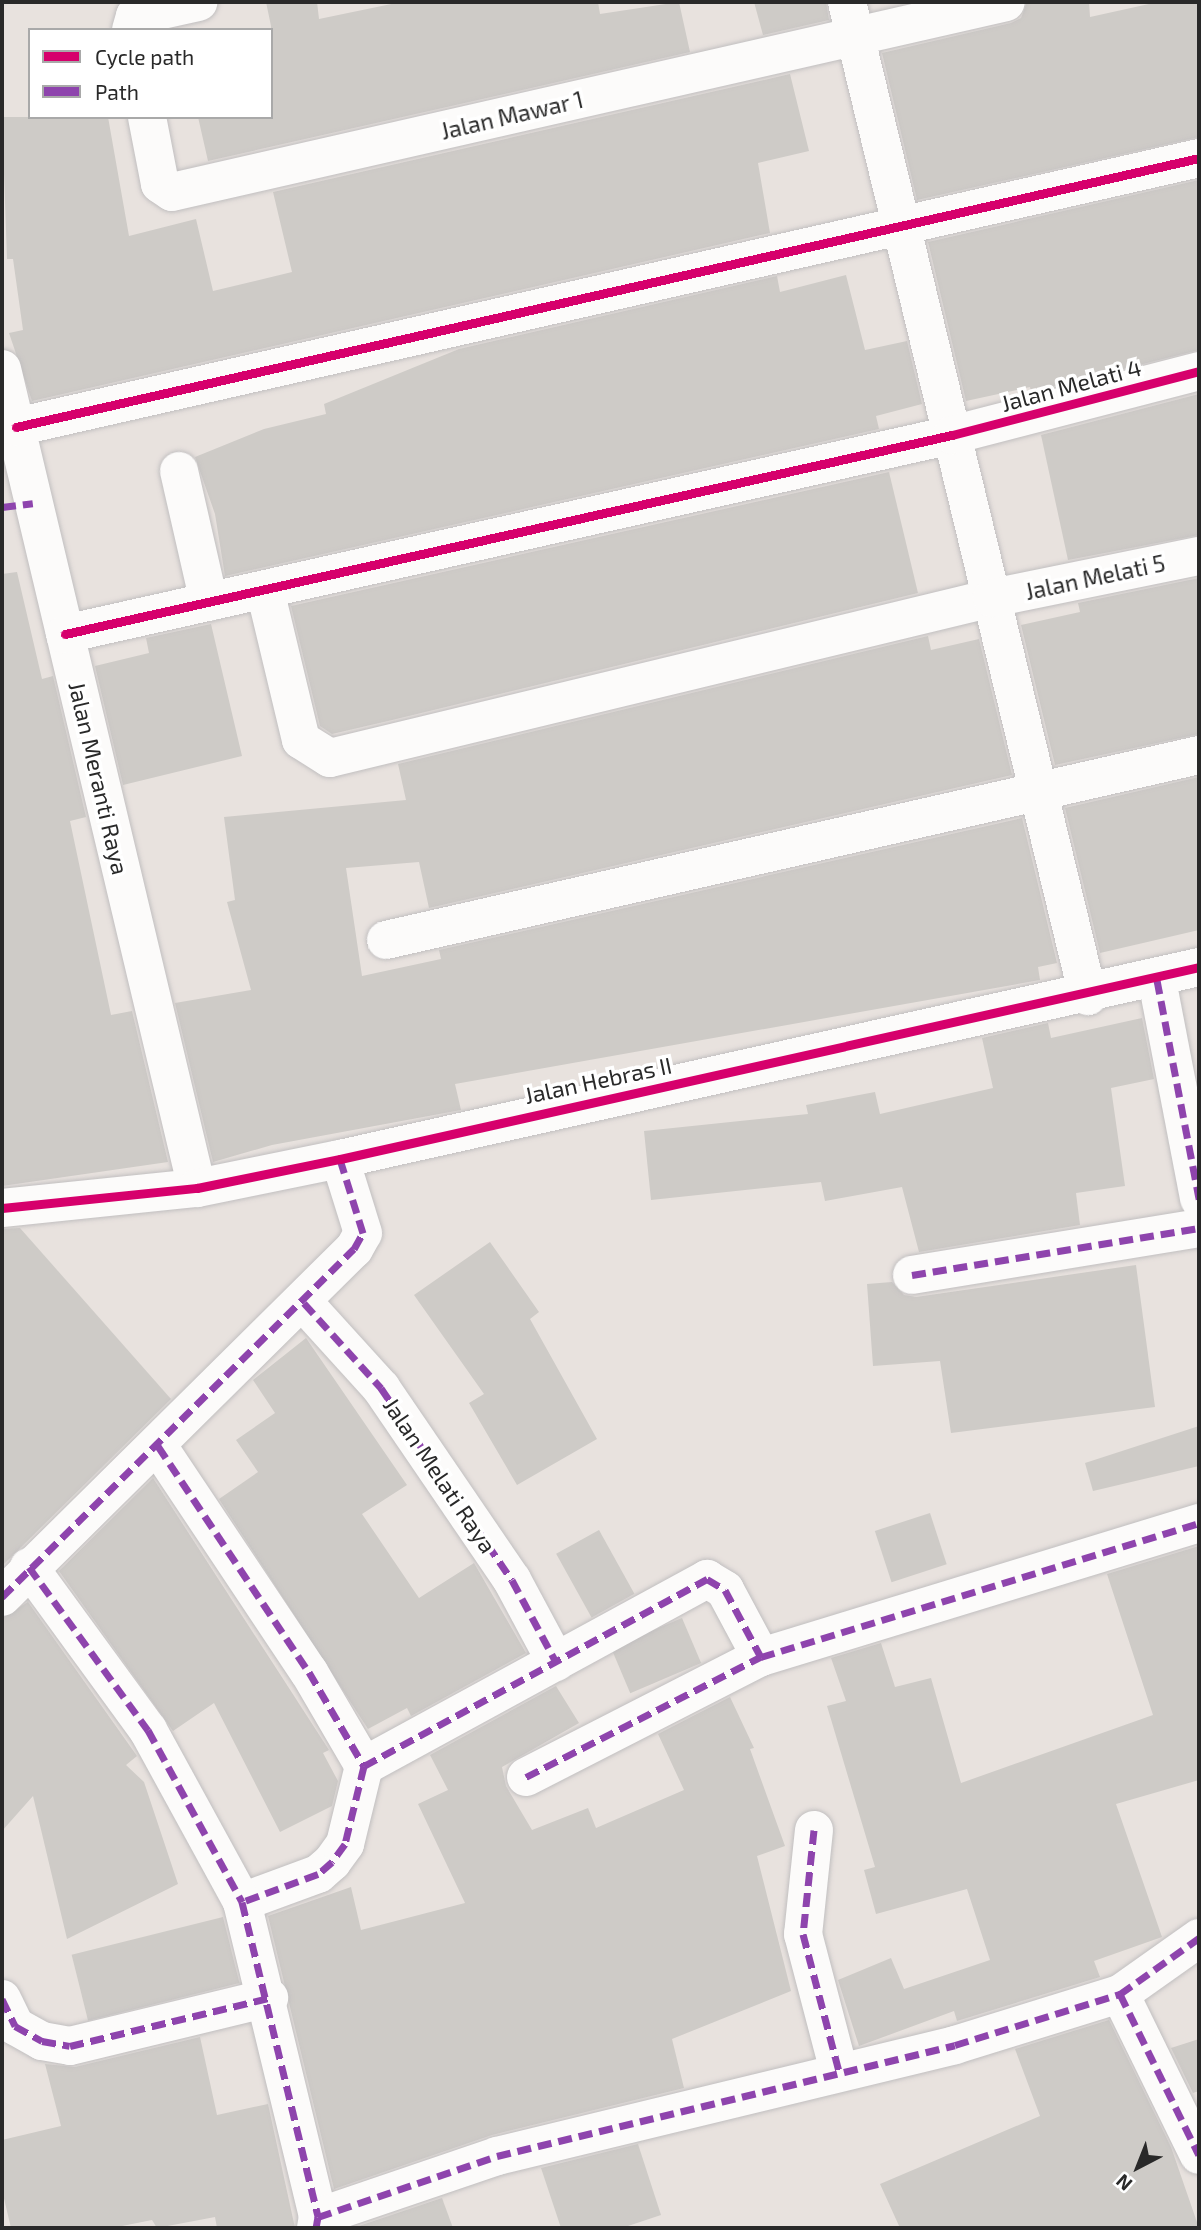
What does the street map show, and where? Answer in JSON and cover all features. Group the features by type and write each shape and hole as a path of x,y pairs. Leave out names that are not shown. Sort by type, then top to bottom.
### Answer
{"street":[{"path":"133,23 198,2"},
{"name":"Jalan Mawar 1","path":"147,119 160,184 168,192 851,19 1006,2"},
{"path":"851,19 1088,996"},
{"path":"16,427 902,229 1199,158"},
{"name":"Jalan Meranti Raya","path":"2,369 16,427 18,505 65,634 197,1188"},
{"name":"Jalan Melati 4","path":"65,634 952,435 1199,371"},
{"path":"179,471 209,602"},
{"name":"Jalan Melati 5","path":"265,590 301,740 330,758 992,598 1199,556"},
{"path":"386,940 1199,755"},
{"name":"Jalan Hebras II","path":"2,1208 197,1188 1088,996 1199,967"},
{"path":"1157,980 1199,1199"},
{"path":"2,1597 29,1567 158,1446 303,1303 363,1233 340,1159"},
{"path":"912,1275 1199,1228"},
{"name":"Jalan Melati Raya","path":"303,1303 381,1388 512,1580 556,1662"},
{"path":"158,1446 309,1672 364,1766 345,1844 332,1862 318,1874 242,1902"},
{"path":"526,1777 761,1657 1199,1523"},
{"path":"29,1567 148,1730 242,1902 269,1998 282,2077 317,2223 497,2156 955,2045 1120,1994 1199,1938"},
{"path":"364,1766 707,1579 725,1590 761,1657"},
{"path":"814,1830 803,1934 839,2071"},
{"path":"1120,1994 1199,2155"},
{"path":"2,1999 15,2026 42,2041 70,2046 269,1998"}],"building":[{"path":"266,2 317,2 319,19 401,2 598,2 600,14 679,2 690,52 208,161 198,119 273,119 271,26"},
{"path":"754,2 826,2 829,20 763,35"},
{"path":"1027,2 1089,2 1090,17 1158,2 1199,2 1199,137 917,200 882,53 1011,23 1021,18"},
{"path":"790,74 809,151 758,163 770,233 32,401 9,333 23,330 13,259 7,259 2,117 108,119 129,236 196,219 213,291 292,272 273,192"},
{"path":"1199,180 1199,350 1031,392 1030,387 966,401 928,242"},
{"path":"846,275 865,350 907,341 922,404 876,416 879,429 225,576 215,514 195,457 264,429 326,414 324,404 459,349 777,276 780,292"},
{"path":"1199,394 1199,535 1068,560 1041,435"},
{"path":"889,472 918,593 332,734 320,726 291,606"},
{"path":"17,572 42,679 53,676 86,817 70,821 111,1015 132,1011 168,1162 2,1186 2,574"},
{"path":"1199,578 1199,734 1055,765 1021,625 1080,612 1078,603"},
{"path":"211,624 242,756 123,785 95,666 149,653 146,638"},
{"path":"928,636 931,650 979,639 1012,775 429,908 419,862 346,868 362,976 441,959 439,950 1022,818 1057,963 1038,967 1040,980 455,1084 461,1110 272,1145 213,1162 175,1003 251,990 227,902 235,900 224,817 406,800 398,764"},
{"path":"1199,777 1199,930 1100,953 1065,808"},
{"path":"1142,1018 1154,1079 1111,1088 1125,1186 1076,1193 1080,1225 919,1252 902,1187 825,1201 821,1182 651,1200 644,1131 808,1114 806,1105 875,1092 880,1114 993,1088 982,1038 1048,1023 1051,1038"},
{"path":"20,1228 171,1399 2,1566 2,1229"},
{"path":"490,1242 539,1312 530,1319 597,1439 517,1485 469,1403 484,1394 414,1295"},
{"path":"1136,1265 1155,1407 951,1433 940,1361 873,1366 867,1284 892,1282 904,1295 916,1297"},
{"path":"306,1338 407,1485 362,1514 419,1598 474,1563 526,1653 411,1716 407,1708 368,1729 219,1499 258,1472 236,1440 275,1413 253,1380"},
{"path":"1199,1426 1199,1466 1093,1491 1085,1463"},
{"path":"153,1478 329,1750 323,1753 338,1781 332,1806 280,1832 214,1703 173,1731 59,1571"},
{"path":"930,1513 947,1564 892,1582 875,1531"},
{"path":"599,1530 634,1594 592,1618 556,1554"},
{"path":"1199,1546 1199,1780 1116,1804 1162,1937 1094,1961 1100,1977 957,2021 954,2011 859,2046 838,1980 891,1958 904,1989 990,1960 967,1889 876,1914 864,1870 875,1867 827,1706 846,1701 831,1658 881,1643 895,1687 931,1678 961,1783 1153,1715 1107,1574"},
{"path":"28,1602 137,1756 126,1765 144,1782 178,1884 67,1939 33,1796 2,1831 2,1618"},
{"path":"682,1618 701,1663 630,1693 611,1648"},
{"path":"556,1686 579,1723 502,1767 506,1786 532,1830 588,1808 596,1828 684,1790 658,1734 730,1697 754,1748 750,1749 785,1846 757,1856 791,1991 672,2039 684,2088 492,2135 334,2189 268,1916 351,1887 361,1930 465,1903 418,1804 448,1790 430,1755"},
{"path":"223,1917 239,1983 88,2021 72,1955"},
{"path":"1109,2020 1171,2147 1199,2228 900,2228 880,2184 1040,2116 1015,2049"},
{"path":"200,2037 217,2115 268,2104 295,2228 217,2228 215,2217 157,2228 152,2220 112,2228 11,2228 2,2190 2,2140 61,2126 45,2064 75,2067"},
{"path":"1199,2039 1199,2091 1193,2093 1171,2048"},
{"path":"638,2144 661,2215 622,2228 561,2228 541,2168"},
{"path":"442,2198 453,2228 353,2228"}],"marked path":[{"path":"2,507 33,503"},
{"path":"1157,980 1199,1199"},
{"path":"2,1597 354,1249 363,1233 340,1159"},
{"path":"912,1275 1199,1228"},
{"path":"304,1303 381,1388 512,1580 556,1662"},
{"path":"158,1446 309,1672 364,1766 345,1844 332,1862 318,1874 242,1902"},
{"path":"526,1777 761,1657 1199,1523"},
{"path":"29,1567 148,1730 242,1902 318,2217"},
{"path":"364,1766 707,1579 725,1590 761,1657"},
{"path":"814,1830 803,1934 839,2071"},
{"path":"316,2228 318,2217 497,2156 955,2045 1120,1994 1199,1938"},
{"path":"1120,1994 1199,2155"},
{"path":"2,1999 15,2026 42,2041 70,2046 269,1998"}],"cycle path":[{"path":"16,427 1199,158"},
{"path":"65,634 952,435 1199,371"},
{"path":"2,1208 197,1188 340,1159 1199,967"}]}
